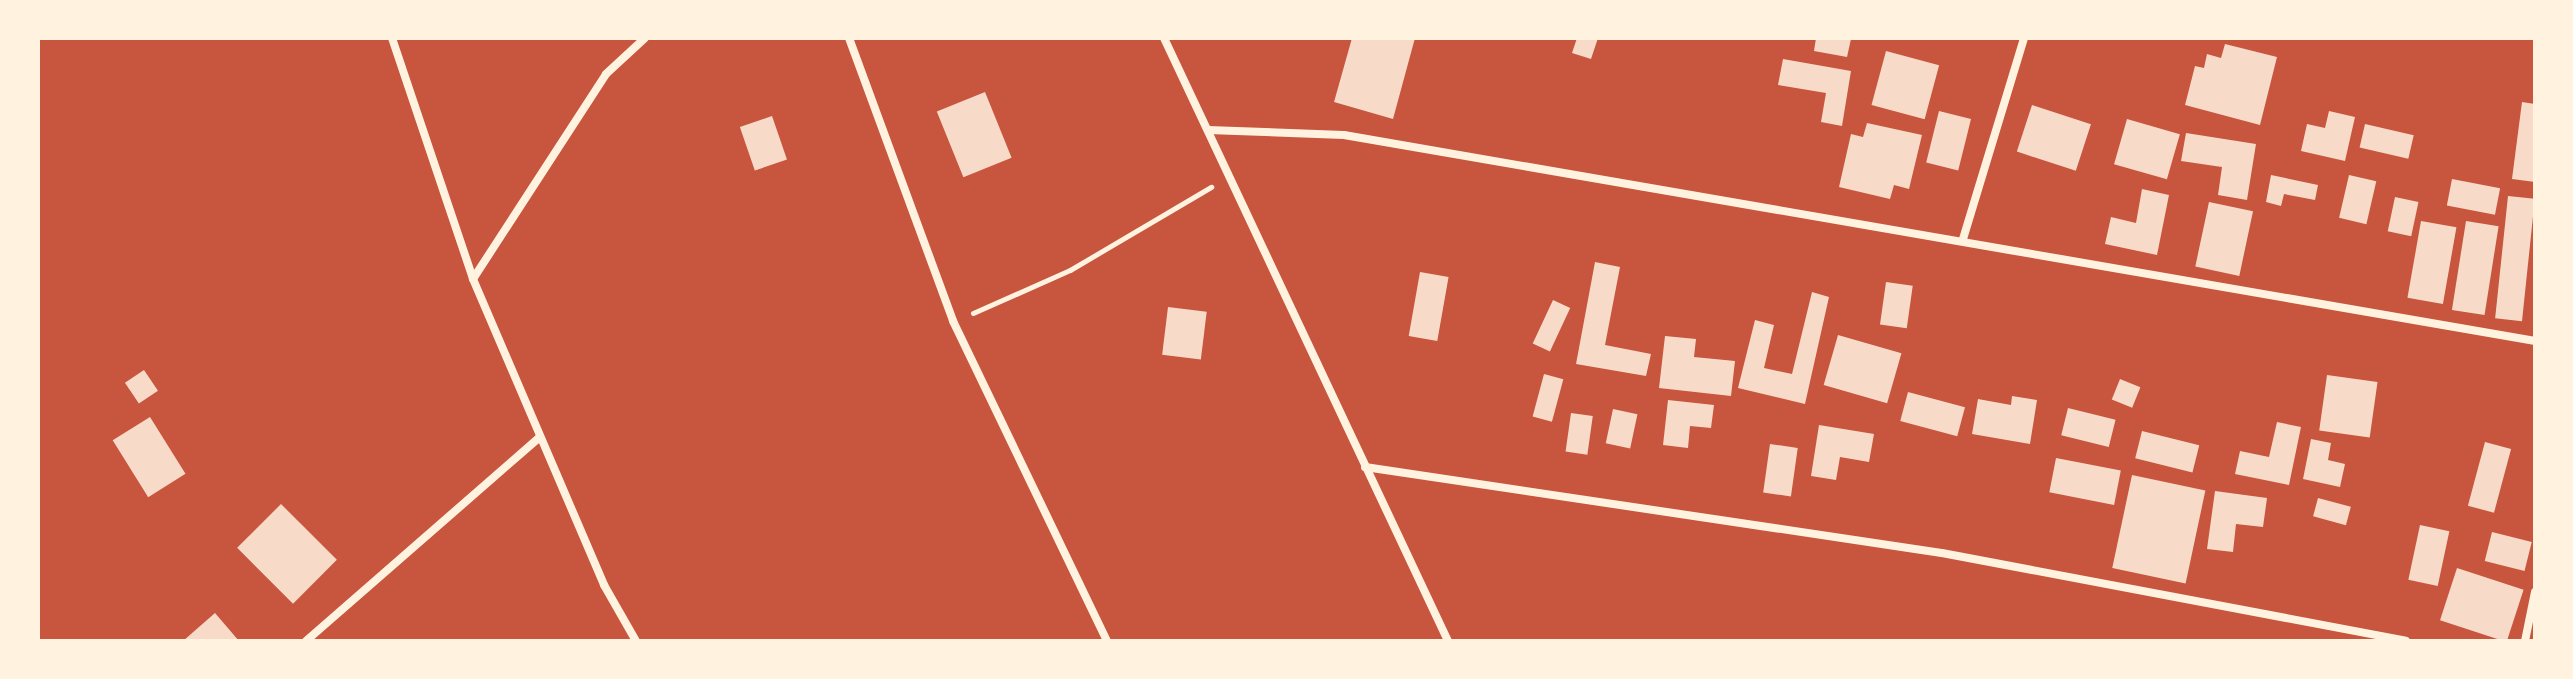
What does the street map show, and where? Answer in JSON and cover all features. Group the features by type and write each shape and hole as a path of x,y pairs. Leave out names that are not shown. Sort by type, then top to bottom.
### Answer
{"street":[{"path":"392,38 473,279 539,438 636,641"},
{"path":"473,279 606,74 645,38"},
{"path":"849,38 953,321 1107,641"},
{"path":"1164,38 1232,175 1448,641"},
{"path":"1963,239 2024,38"},
{"path":"1208,130 1344,135 1963,239 2535,341"},
{"path":"306,641 539,438"},
{"path":"1365,467 1942,553 2406,641"},
{"path":"2525,641 2535,592"}],"path":[{"path":"953,321 1058,277 1232,175"}],"building":[{"path":"1352,38 1415,38 1393,119 1334,102"},
{"path":"1577,38 1598,38 1591,59 1572,53"},
{"path":"1816,38 1851,39 1847,57 1814,51"},
{"path":"2225,44 2277,57 2260,125 2185,105 2195,66 2204,68 2207,54 2221,58"},
{"path":"1886,51 1939,65 1925,119 1872,105"},
{"path":"1783,59 1851,71 1842,126 1821,122 1826,93 1778,85"},
{"path":"985,92 1012,158 963,177 937,111"},
{"path":"2522,102 2535,104 2535,182 2512,179"},
{"path":"2032,105 2091,124 2076,171 2017,152"},
{"path":"1939,111 1971,119 1958,170 1926,162"},
{"path":"2329,111 2355,117 2345,161 2301,151 2307,124 2325,128"},
{"path":"772,116 787,159 755,171 740,127"},
{"path":"2127,119 2180,134 2167,179 2114,164"},
{"path":"1867,123 1922,135 1909,189 1894,185 1890,199 1839,187 1851,134 1863,137"},
{"path":"2365,124 2414,135 2408,159 2360,147"},
{"path":"2186,133 2256,144 2247,200 2218,195 2222,167 2181,161"},
{"path":"2271,175 2318,185 2315,200 2284,194 2281,206 2266,202"},
{"path":"2349,175 2376,181 2366,224 2339,218"},
{"path":"2452,179 2500,188 2495,215 2447,206"},
{"path":"2142,189 2169,195 2157,255 2105,244 2111,217 2136,223"},
{"path":"2508,196 2535,199 2522,321 2495,318"},
{"path":"2395,197 2418,202 2411,236 2388,231"},
{"path":"2209,202 2253,211 2239,276 2195,267"},
{"path":"2421,221 2456,227 2443,304 2407,298"},
{"path":"2466,221 2499,226 2485,315 2452,310"},
{"path":"1595,262 1620,267 1605,345 1651,354 1646,376 1576,364"},
{"path":"1420,272 1449,277 1437,341 1409,336"},
{"path":"1886,282 1913,286 1907,328 1880,325"},
{"path":"1812,292 1829,297 1805,404 1738,388 1755,320 1774,325 1764,368 1792,374"},
{"path":"1553,300 1570,308 1550,352 1533,344"},
{"path":"1168,307 1207,312 1201,359 1162,355"},
{"path":"1838,335 1901,353 1887,403 1824,385"},
{"path":"1665,336 1696,339 1694,357 1735,361 1731,396 1659,388"},
{"path":"144,370 158,391 139,404 125,383"},
{"path":"1544,374 1563,379 1552,422 1533,417"},
{"path":"2327,375 2378,382 2370,438 2319,430"},
{"path":"2120,379 2140,387 2132,408 2112,399"},
{"path":"1908,392 1965,407 1957,436 1900,421"},
{"path":"2012,396 2037,400 2030,444 1972,434 1978,399 2011,405"},
{"path":"1668,400 1714,405 1711,428 1690,426 1688,448 1663,445"},
{"path":"2068,408 2116,420 2109,447 2061,435"},
{"path":"1613,409 1637,414 1630,448 1606,443"},
{"path":"1571,413 1593,416 1587,455 1566,452"},
{"path":"150,417 186,474 148,497 113,440"},
{"path":"2277,422 2301,427 2289,485 2235,474 2240,451 2269,457"},
{"path":"1819,425 1874,434 1869,462 1840,457 1836,480 1811,476"},
{"path":"2142,431 2199,445 2192,472 2135,458"},
{"path":"2311,439 2331,443 2328,460 2345,464 2340,487 2303,479"},
{"path":"2485,442 2511,449 2494,513 2468,506"},
{"path":"1770,444 1798,448 1791,496 1763,493"},
{"path":"2056,458 2121,471 2114,505 2049,492"},
{"path":"2132,475 2205,491 2186,584 2112,568"},
{"path":"2215,491 2267,498 2263,527 2236,524 2233,552 2207,549"},
{"path":"2318,498 2351,507 2346,525 2313,516"},
{"path":"281,504 337,560 293,604 237,548"},
{"path":"2420,525 2449,531 2438,586 2408,580"},
{"path":"2492,532 2532,542 2525,571 2485,561"},
{"path":"2457,568 2524,590 2507,641 2440,620"},
{"path":"215,613 239,641 183,641"}]}
